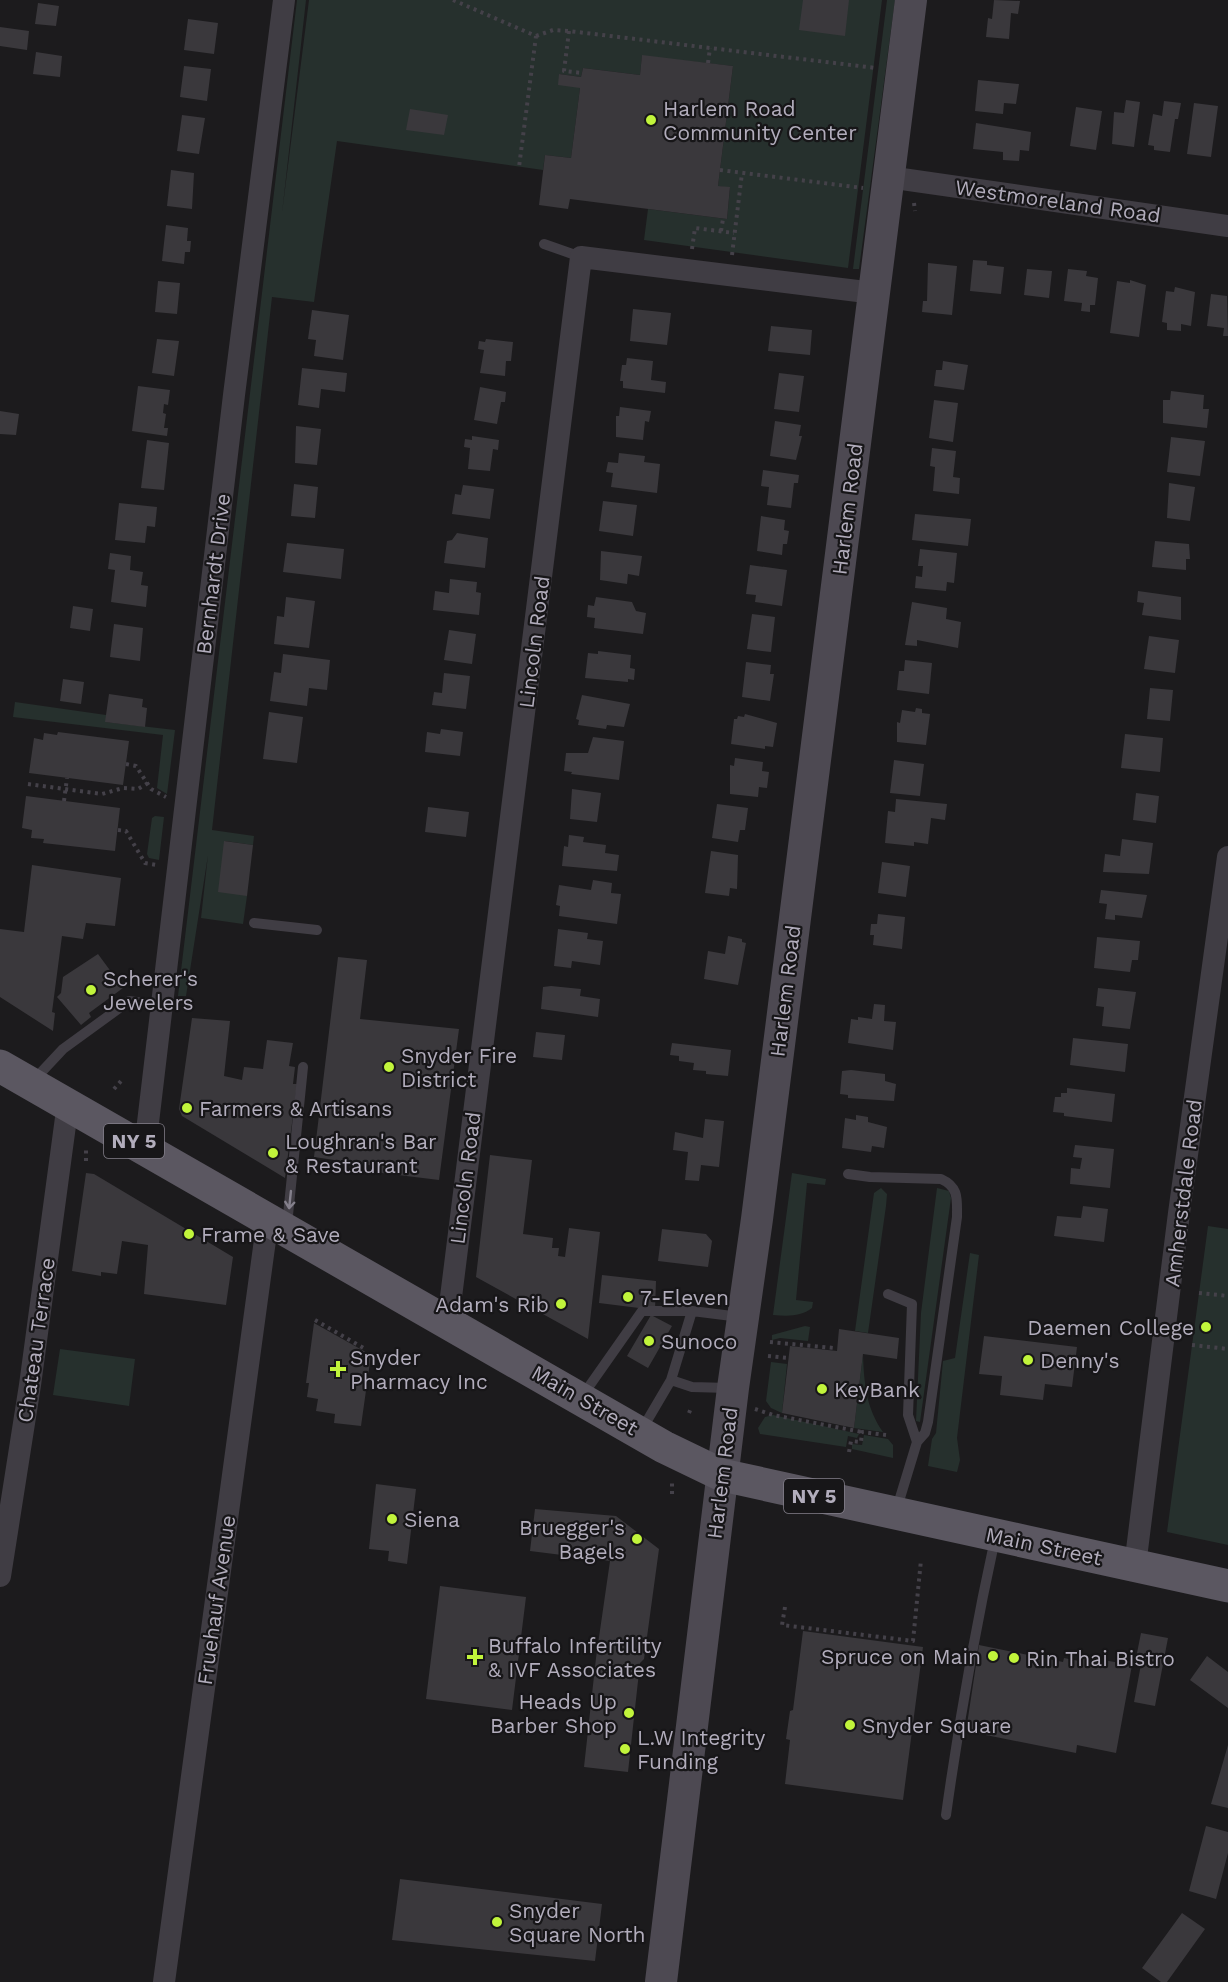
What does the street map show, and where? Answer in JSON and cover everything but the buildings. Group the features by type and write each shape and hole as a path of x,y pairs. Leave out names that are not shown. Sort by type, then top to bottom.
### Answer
{"main road":[{"name":"Harlem Road","path":"661,1982 722,1475 874,293 879,183 911,0"},
{"name":"Main Street","path":"0,1066 641,1433 722,1475 1228,1586"}],"street":[{"name":"Bernhardt Drive","path":"145,1148 160,1005 284,0"},
{"name":"Westmoreland Road","path":"879,183 1228,226"},
{"path":"581,257 874,293"},
{"name":"Lincoln Road","path":"448,1321 581,257"},
{"name":"Amherstdale Road","path":"1135,1566 1179,1213 1228,857"},
{"name":"Chateau Terrace","path":"0,1576 24,1423 68,1103"},
{"name":"Fruehauf Avenue","path":"164,1982 277,1223"}],"lane":[{"path":"544,244 581,257"},
{"path":"254,922 317,930"},
{"path":"31,1083 63,1049 129,1001 160,1005"},
{"path":"277,1223 301,1100 303,1068"},
{"path":"848,1174 870,1177 940,1179 951,1183 957,1193 957,1217 932,1402 925,1433 917,1442 896,1514"},
{"path":"888,1294 912,1304 908,1415 917,1442"},
{"path":"580,1398 642,1311 692,1311 742,1317"},
{"path":"641,1433 671,1380 692,1311"},
{"path":"671,1380 692,1388 733,1388"},
{"path":"946,1815 967,1680 996,1536"}],"path":[{"path":"453,0 536,36 553,30 876,68"},
{"path":"569,32 564,71 582,73"},
{"path":"519,167 536,36"},
{"path":"708,63 710,48"},
{"path":"720,170 879,183"},
{"path":"732,255 742,173"},
{"path":"914,203 915,211"},
{"path":"721,231 723,219"},
{"path":"692,249 695,228 734,233"},
{"path":"126,764 136,766 157,793 166,797"},
{"path":"64,801 67,778"},
{"path":"28,784 102,794 123,788 138,789 148,783"},
{"path":"118,830 126,831 145,863 158,865"},
{"path":"114,1089 121,1081"},
{"path":"86,1150 86,1161"},
{"path":"1199,1293 1228,1296"},
{"path":"315,1320 367,1350"},
{"path":"770,1342 834,1348"},
{"path":"1192,1345 1228,1349"},
{"path":"768,1356 788,1358"},
{"path":"760,1409 773,1415 886,1435"},
{"path":"849,1452 851,1440 861,1442 862,1432"},
{"path":"672,1483 672,1494"},
{"path":"785,1607 782,1625 913,1641 921,1560"}],"shaded area":[{"path":"297,0 306,0 282,213 309,0 882,0 848,268 644,240 648,209 727,219 730,188 718,186 733,66 642,56 640,75 583,68 581,77 559,74 580,88 571,158 545,155 543,170 337,141 314,302 272,297 212,830 254,836 253,845 225,841 247,896 243,924 201,918 208,855 186,996 178,996"},
{"path":"887,0 895,0 859,269 853,269"},
{"path":"15,702 106,715 106,722 175,730 167,794 157,788 163,735 13,717"},
{"path":"164,817 159,860 149,858 147,854 152,818"},
{"path":"792,1173 826,1179 825,1185 807,1183 796,1300 813,1302 812,1308 803,1313 789,1316 773,1315"},
{"path":"881,1188 887,1194 886,1206 868,1333 855,1331 874,1193"},
{"path":"937,1188 949,1191 951,1198 920,1422 916,1421 921,1313"},
{"name":"Daemen College","path":"1208,1226 1228,1229 1228,1545 1167,1532"},
{"path":"970,1253 979,1255 957,1438 960,1460 957,1472 928,1466 932,1439 936,1433 943,1361 955,1358"},
{"path":"805,1326 810,1327 808,1341 780,1338 772,1340 772,1335"},
{"path":"60,1349 135,1359 129,1406 53,1395"},
{"path":"863,1354 869,1404 883,1432 854,1428"},
{"path":"771,1362 787,1364 782,1413 771,1408 766,1401"},
{"path":"773,1415 859,1434 857,1438 848,1436 846,1447 760,1434 758,1428 765,1417"},
{"path":"864,1435 888,1439 893,1445 893,1458 852,1449 852,1444 862,1445"}],"place":[{"name":"Harlem Road Community Center","path":"651,120"},
{"name":"Scherer's Jewelers","path":"91,990"},
{"name":"Snyder Fire District","path":"389,1067"},
{"name":"Farmers & Artisans","path":"187,1108"},
{"name":"Loughran's Bar & Restaurant","path":"273,1153"},
{"name":"Frame & Save","path":"189,1234"},
{"name":"7-Eleven","path":"628,1297"},
{"name":"Adam's Rib","path":"561,1304"},
{"name":"Daemen College","path":"1206,1327"},
{"name":"Sunoco","path":"649,1341"},
{"name":"Denny's","path":"1028,1360"},
{"name":"Snyder Pharmacy Inc","path":"338,1369"},
{"name":"KeyBank","path":"822,1389"},
{"name":"Siena","path":"392,1519"},
{"name":"Bruegger's Bagels","path":"637,1539"},
{"name":"Spruce on Main","path":"993,1656"},
{"name":"Buffalo Infertility & IVF Associates","path":"475,1657"},
{"name":"Rin Thai Bistro","path":"1014,1658"},
{"name":"Heads Up Barber Shop","path":"629,1713"},
{"name":"Snyder Square","path":"850,1725"},
{"name":"L.W Integrity Funding","path":"625,1749"},
{"name":"Snyder Square North","path":"497,1922"}]}
